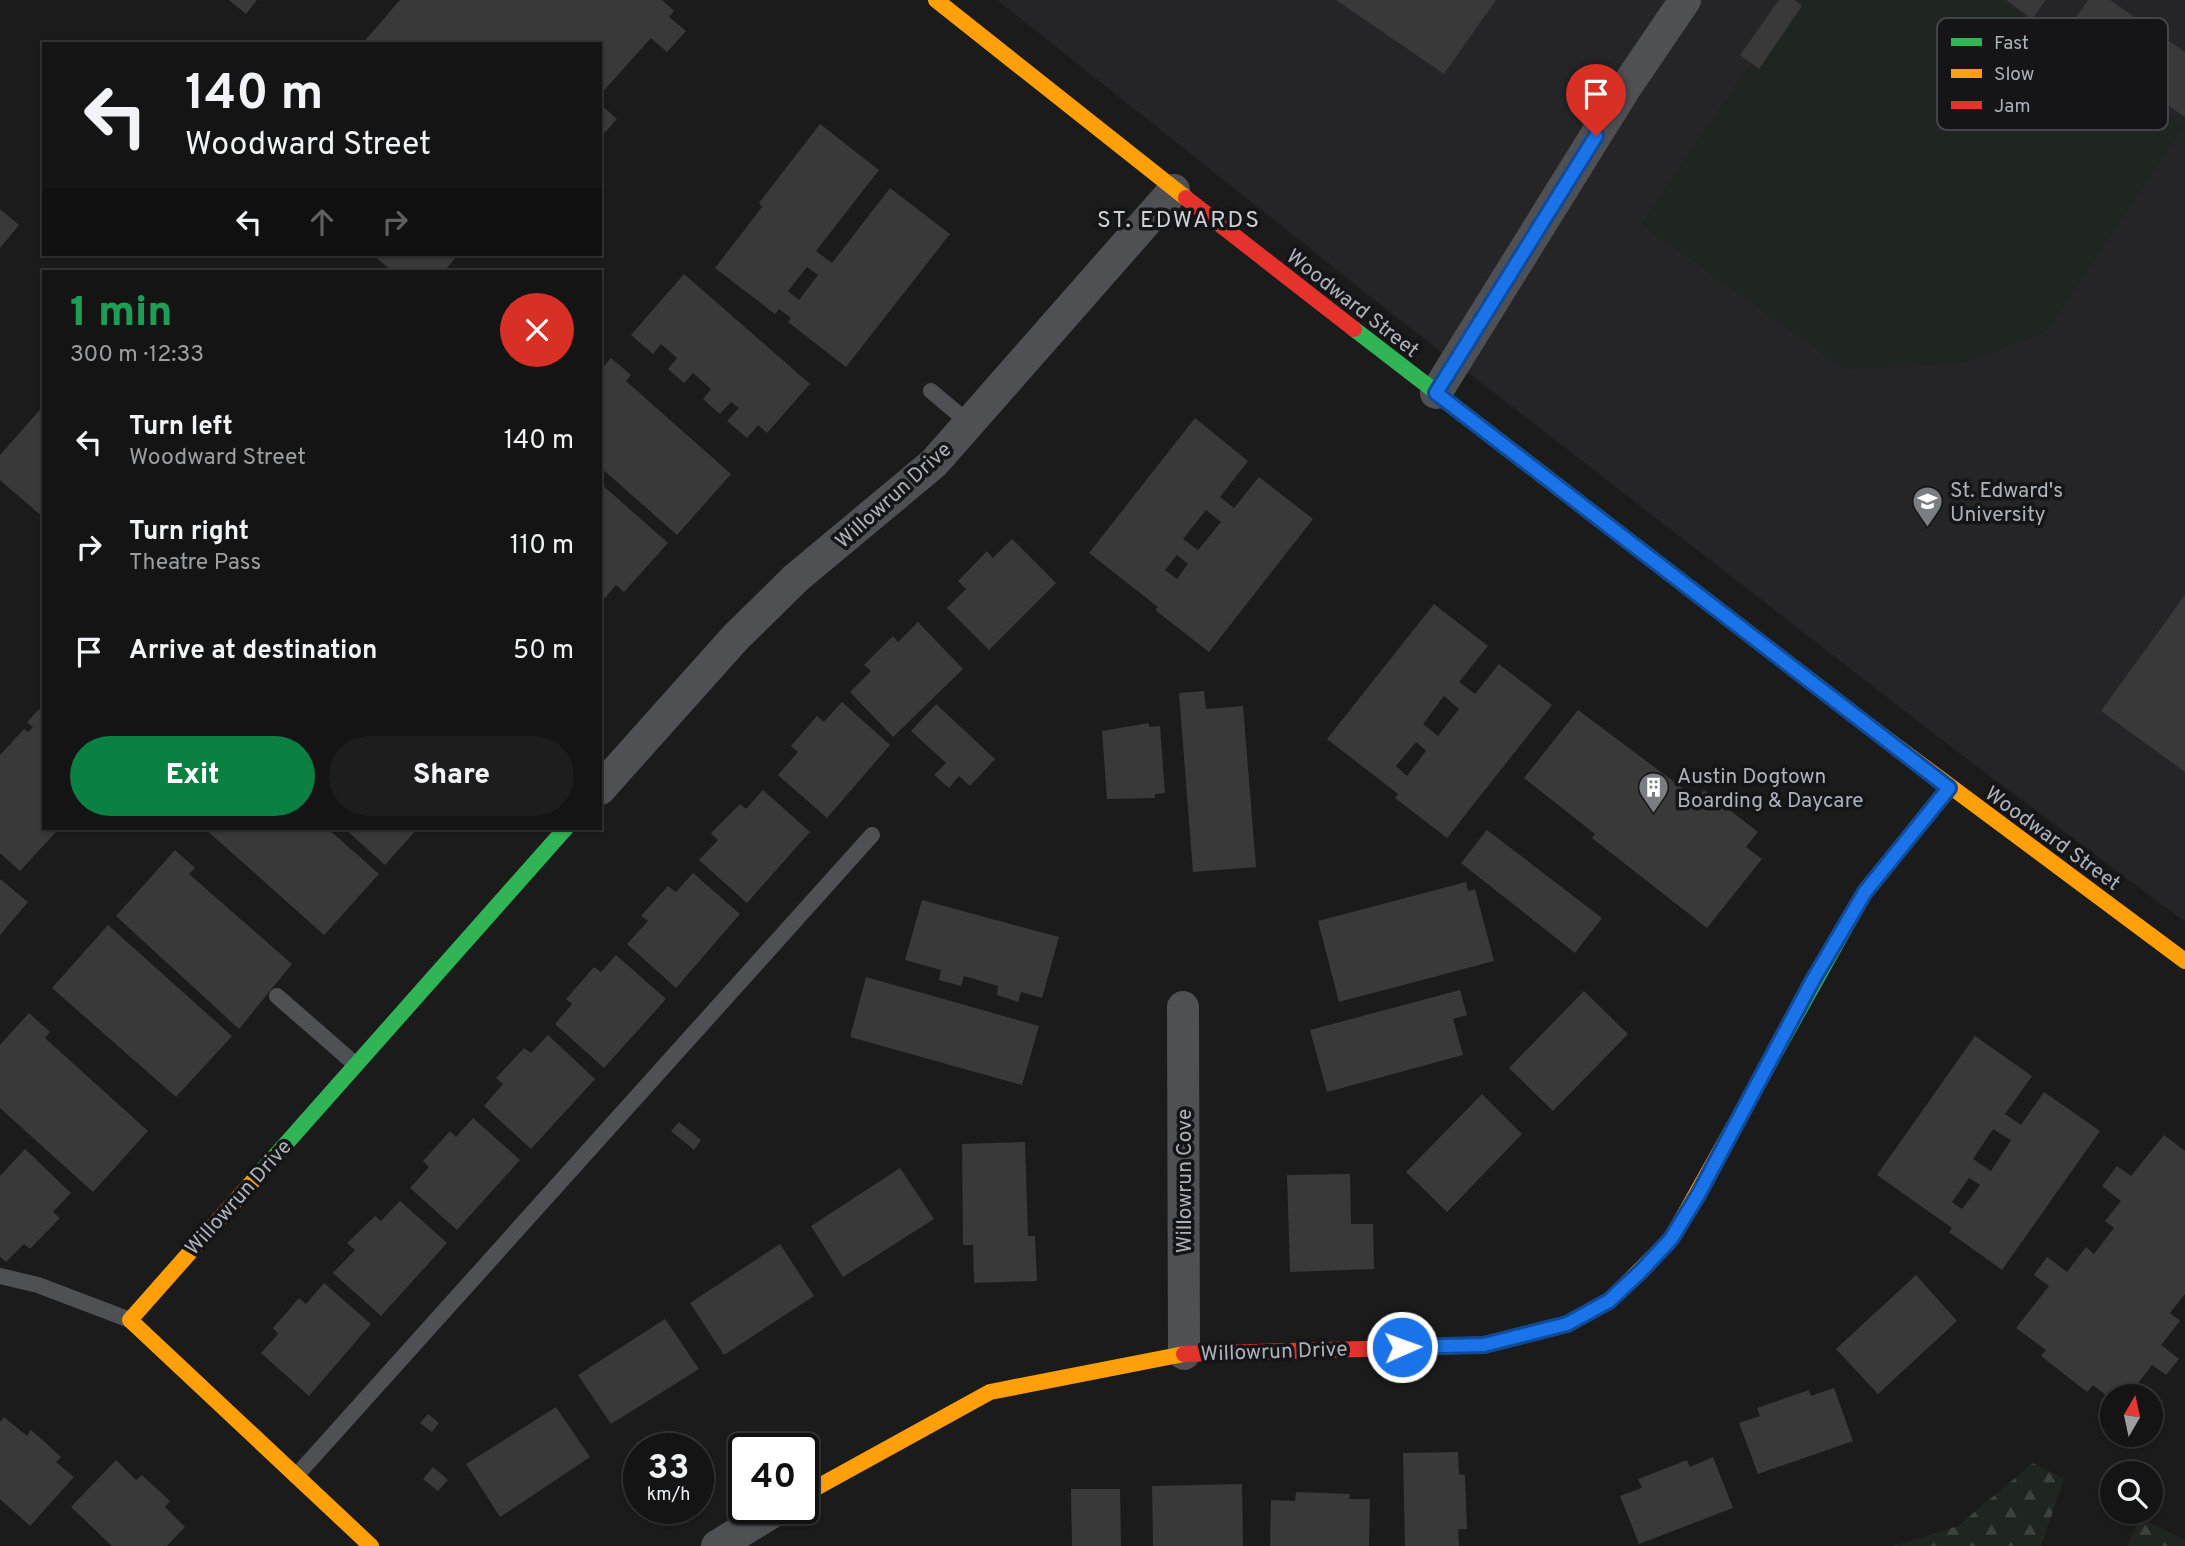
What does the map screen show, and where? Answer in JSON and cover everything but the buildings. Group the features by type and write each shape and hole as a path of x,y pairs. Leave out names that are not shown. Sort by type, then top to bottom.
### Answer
{"street":[{"name":"Woodward Street","path":"936,0 1174,190 1949,788 2185,961"},
{"path":"1436,393 1624,90 1685,0"},
{"name":"Willowrun Drive","path":"602,787 735,638 796,578 934,463 1174,190"},
{"name":"Willowrun Drive","path":"819,1486 990,1392 1184,1354 1484,1345 1567,1324 1609,1301 1671,1239 1865,892 1949,788"},
{"name":"Willowrun Drive","path":"130,1320 564,830"},
{"name":"Willowrun Cove","path":"1183,1007 1184,1354"},
{"path":"130,1320 371,1546"},
{"path":"717,1546 753,1524"}],"lane":[{"path":"931,391 969,423"},
{"path":"296,1476 872,835"},
{"path":"278,996 356,1065"},
{"path":"0,1276 38,1285 130,1320"}],"shaded area":[{"name":"St. Edward's University","path":"997,0 2185,0 2185,922 1959,753 1381,305"}],"green space":[{"path":"1794,0 2000,0 2026,18 1937,18 1937,130 2168,130 2168,116 2183,126 2045,333 1963,363 1845,369 1641,224"},
{"path":"2033,1463 2064,1479 2041,1546 1894,1546 1958,1526"},
{"path":"2136,1524 2153,1524 2185,1540 2185,1546 2128,1546"}],"traffic: fast":[{"path":"1354,329 1880,734"},
{"path":"1742,1112 1865,892 1949,787"},
{"path":"253,1181 564,830"}],"traffic: slow":[{"path":"936,0 1186,198"},
{"path":"1880,734 2185,961"},
{"path":"1400,1348 1484,1345 1567,1324 1609,1301 1671,1239 1742,1112"},
{"path":"253,1181 130,1320 371,1546"},
{"path":"819,1486 990,1392 1184,1354"}],"traffic: jam":[{"path":"1186,198 1354,329"},
{"path":"1184,1354 1400,1348"}],"place":[{"name":"St. Edward's University","path":"1927,529"},
{"name":"Austin Dogtown Boarding & Daycare","path":"1654,815"}],"district":[{"name":"ST. EDWARDS","path":"1179,219"}],"route":[{"path":"1402,1347 1484,1345 1567,1324 1609,1301 1641,1271 1671,1239 1698,1195 1813,980 1865,892 1949,788 1436,393 1596,136"}]}
